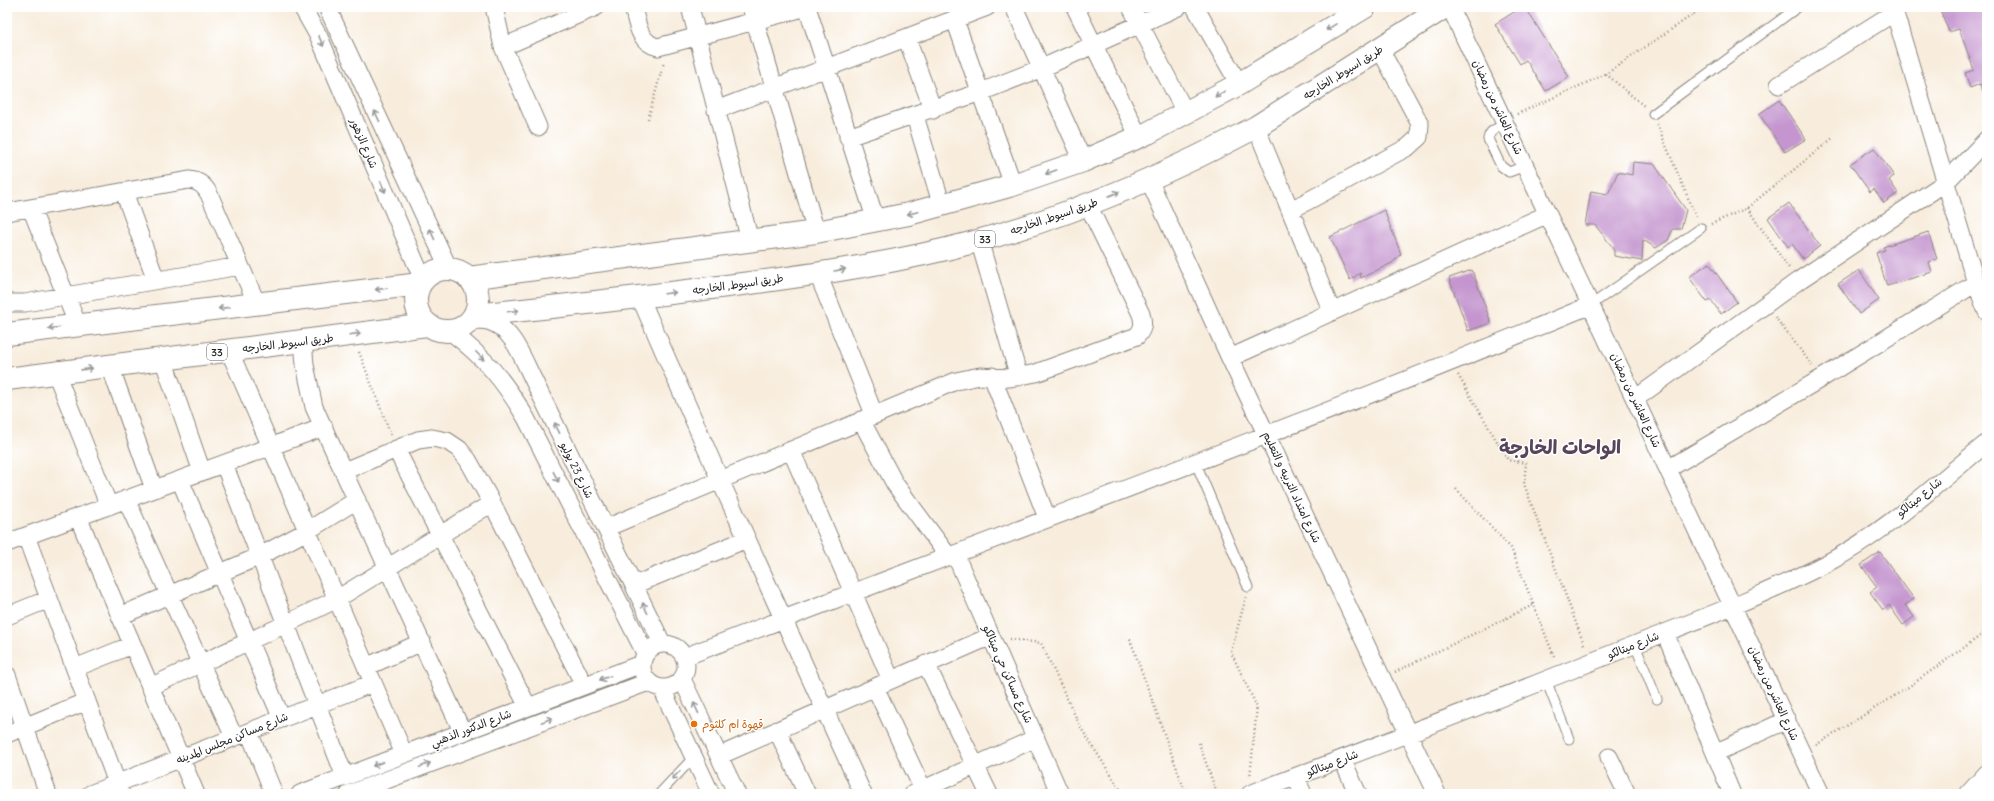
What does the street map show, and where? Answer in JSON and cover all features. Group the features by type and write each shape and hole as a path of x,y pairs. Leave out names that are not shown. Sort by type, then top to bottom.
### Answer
{"highway":[{"path":"7,334 257,304 421,282 434,272 458,274 750,241 876,222 942,206 1013,186 1083,161 1139,137 1186,114 1239,84 1365,7"},
{"name":"طريق اسيوط, الخارجه","path":"473,317 818,274 920,255 979,240 1088,205 1149,180 1256,127 1445,7"},
{"path":"421,282 415,301 419,314 427,324 438,330 450,332 458,330 473,317 478,306 478,295 474,286 458,274"},
{"name":"طريق اسيوط, الخارجه","path":"7,379 427,324"}],"street":[{"name":"شارع الزهور","path":"302,7 319,37 421,282"},
{"name":"شارع الزهور","path":"327,7 458,274"},
{"path":"494,7 503,47 538,127"},
{"path":"503,47 596,7"},
{"path":"633,7 640,34 653,46 669,45 697,37 753,14 807,7 876,222"},
{"path":"690,7 750,241"},
{"path":"716,110 907,39 987,7"},
{"path":"1014,7 1083,161"},
{"path":"1075,7 1139,137"},
{"path":"1131,7 1186,114"},
{"path":"848,137 933,110 1042,68 1178,7"},
{"path":"1195,7 1239,84"},
{"name":"شارع العاشر من رمضان","path":"1450,7 1821,794"},
{"path":"1779,85 1894,10 1976,283 1987,312"},
{"path":"753,14 816,232"},
{"path":"955,20 1013,186"},
{"path":"907,39 933,110"},
{"path":"1291,210 1408,147 1419,137 1421,130 1420,124 1380,49"},
{"path":"915,116 942,206"},
{"path":"1256,127 1332,312"},
{"path":"1635,399 1765,304 1946,182 1987,139"},
{"path":"7,212 189,180 201,184 209,194 257,304"},
{"name":"شارع امتداد التربيه و التعليم","path":"1149,180 1230,358 1437,794"},
{"path":"124,192 156,280"},
{"path":"606,528 867,417 956,381 980,376 1020,377 1036,373 1137,336 1142,330 1143,322 1141,314 1088,205"},
{"path":"31,208 67,295 78,326"},
{"path":"1230,358 1548,214"},
{"path":"979,240 1020,377"},
{"path":"7,303 24,303 240,266"},
{"name":"شارع مساكن حي ميتالكو","path":"818,274 867,417 895,484 952,555 991,636 1060,794"},
{"path":"1668,470 1822,378 1976,283"},
{"path":"640,297 720,480 863,794"},
{"path":"684,657 1451,363 1591,305"},
{"name":"شارع 23 يوليو","path":"473,317 488,321 503,329 513,342 534,379 662,643"},
{"name":"شارع 23 يوليو","path":"450,332 474,350 494,369 526,418 643,658"},
{"path":"303,341 308,386 314,406 462,731"},
{"path":"229,350 404,754"},
{"path":"163,359 202,472"},
{"path":"110,366 154,489"},
{"path":"56,373 109,506"},
{"path":"992,376 1047,518"},
{"path":"7,543 324,427"},
{"path":"344,471 418,440 432,438 447,441 459,449 468,460 492,503 584,686"},
{"name":"شارع ميتالكو","path":"1250,786 1296,777 1409,735 1733,606 1829,562 1863,541 1894,518 1987,443"},
{"path":"396,449 439,537 528,707"},
{"path":"791,450 891,680"},
{"path":"224,464 345,777"},
{"path":"180,480 282,719"},
{"path":"126,500 201,664 242,734 274,794"},
{"path":"120,616 260,556 307,531 357,500"},
{"path":"150,687 337,599 492,503"},
{"path":"78,517 196,794"},
{"path":"26,536 119,789"},
{"path":"634,585 747,538"},
{"path":"7,616 49,599"},
{"path":"1665,633 1732,794"},
{"path":"719,756 991,636"},
{"name":"شارع مساكن مجلس المدينه","path":"90,794 119,789 180,758 317,705 370,675 422,642"},
{"path":"655,685 677,685 682,679 686,664 684,657 675,646 662,643 650,648 643,658 642,673 655,685 694,757 711,794"},
{"path":"75,668 132,644"},
{"name":"شارع الدكتور الذهبي","path":"300,794 462,731 584,686 643,658"},
{"path":"926,664 989,794"},
{"path":"7,675 48,794"},
{"path":"682,679 737,794"},
{"name":"شارع الدكتور الذهبي","path":"349,794 655,685"},
{"path":"875,687 920,793 1036,738"},
{"path":"7,734 87,701"},
{"path":"1715,753 1786,720"},
{"path":"777,730 807,794"},
{"path":"1609,757 1627,794"},
{"path":"1342,759 1358,794"},
{"path":"1968,794 1987,773"},
{"path":"1296,777 1303,794"}],"lane":[{"path":"1653,114 1798,7"},
{"path":"1591,305 1701,228"},
{"path":"1195,461 1248,587"},
{"path":"1635,645 1657,699"},
{"path":"1553,677 1569,739"},
{"path":"659,794 694,757"}],"path":[{"path":"1505,122 1606,74 1704,7"},
{"path":"648,119 669,45"},
{"path":"1606,74 1653,114 1701,228 1747,208 1834,137"},
{"path":"1747,208 1798,281"},
{"path":"1765,304 1822,378"},
{"path":"352,334 396,449"},
{"path":"1451,363 1508,460 1526,463 1524,484 1591,662"},
{"path":"1456,489 1511,548 1533,605 1553,677"},
{"path":"1248,587 1231,652 1257,707 1250,786"},
{"path":"1382,678 1533,605"},
{"path":"1802,754 1907,688 1987,631"},
{"path":"991,636 1041,643 1081,728 1123,794"},
{"path":"1130,638 1186,794"},
{"path":"1199,743 1217,794"}],"building":[{"path":"1522,7 1525,7 1569,77 1546,91 1526,60 1520,64 1495,24"},
{"path":"1939,7 1987,7 1987,99 1980,84 1970,88 1965,73 1974,70 1959,29 1949,32"},
{"path":"1779,100 1806,139 1785,152 1759,114"},
{"path":"1874,148 1894,176 1889,180 1898,193 1884,203 1874,189 1870,192 1850,164"},
{"path":"1633,162 1654,164 1686,210 1681,229 1673,229 1668,240 1656,248 1643,240 1642,261 1614,256 1614,249 1595,225 1585,225 1591,191 1608,194 1618,172 1632,175"},
{"path":"1789,203 1820,246 1803,259 1792,244 1788,247 1768,218"},
{"path":"1384,210 1401,254 1392,263 1361,278 1360,273 1350,280 1330,237"},
{"path":"1928,232 1937,259 1929,262 1932,272 1887,286 1876,253 1885,250 1883,247"},
{"path":"1709,263 1737,302 1721,314 1711,300 1707,302 1689,277"},
{"path":"1472,270 1491,323 1468,331 1449,278"},
{"path":"1859,270 1879,300 1859,314 1838,284"},
{"path":"1880,552 1914,599 1905,605 1914,617 1903,625 1889,605 1883,610 1870,592 1877,587 1861,565"}],"place":[{"name":"قهوة ام كلثوم","path":"694,724"}],"district":[{"name":"الواحات الخارجة","path":"1560,447"}]}
